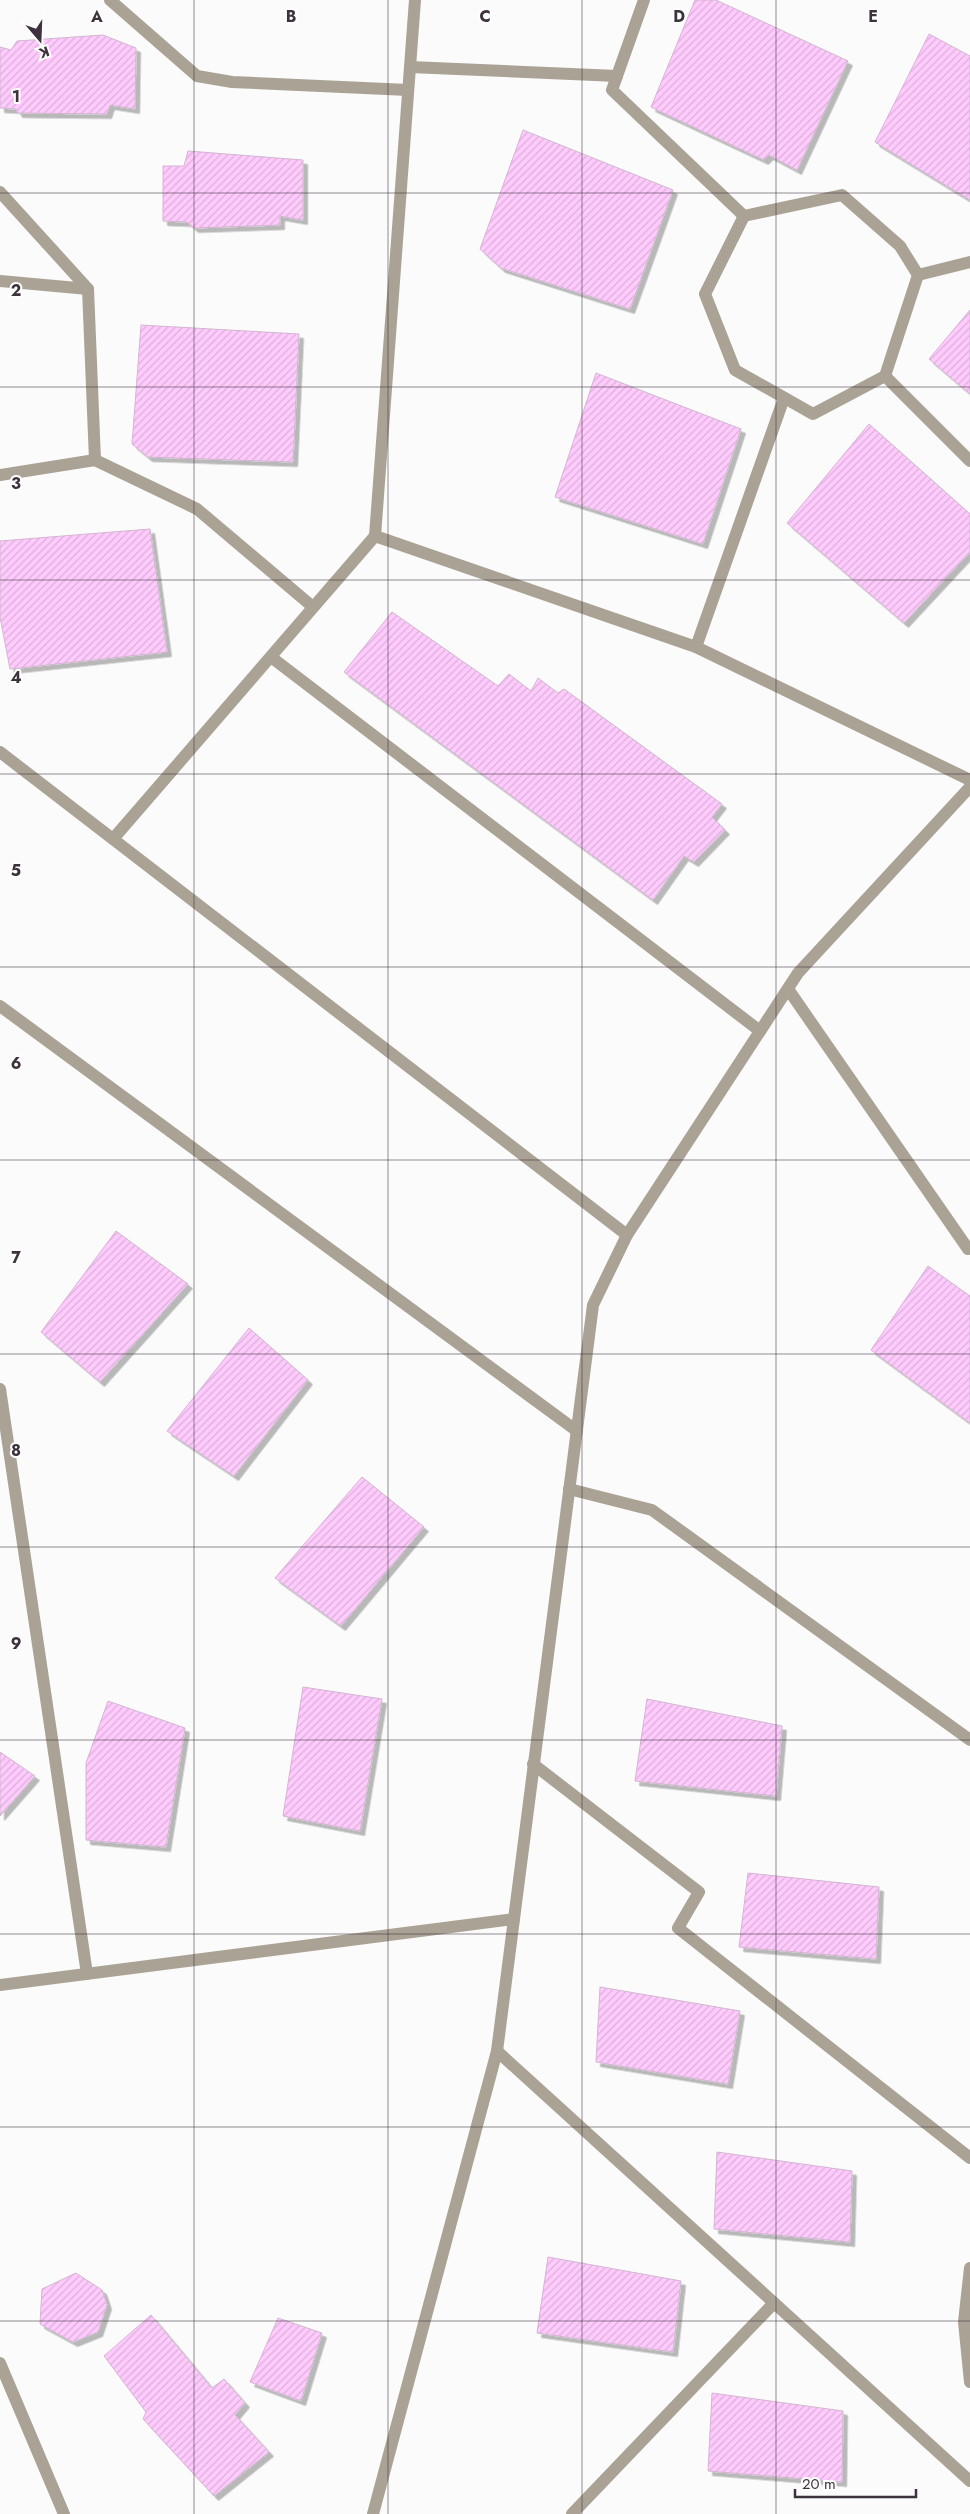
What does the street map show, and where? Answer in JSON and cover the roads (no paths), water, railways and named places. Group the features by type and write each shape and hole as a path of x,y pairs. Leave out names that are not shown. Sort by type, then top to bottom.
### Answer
{"street":[{"path":"110,0 198,76 232,82 408,90"},
{"path":"113,839 375,536 415,0"},
{"path":"644,0 612,90 744,216"},
{"path":"410,67 617,76"},
{"path":"0,192 88,288 95,460"},
{"path":"744,216 842,196 900,246 918,274"},
{"path":"744,216 705,294 735,370 814,414 885,376 918,274"},
{"path":"918,274 970,262"},
{"path":"0,281 88,288"},
{"path":"885,376 970,461"},
{"path":"696,648 784,398"},
{"path":"0,474 95,460 197,509 313,607"},
{"path":"375,536 696,648 970,780"},
{"path":"271,657 760,1031"},
{"path":"0,752 627,1235"},
{"path":"373,2514 496,2051 593,1305 627,1235 798,973 970,786"},
{"path":"788,989 968,1249"},
{"path":"0,1006 577,1431"},
{"path":"0,1389 87,1974"},
{"path":"569,1489 652,1510 970,1740"},
{"path":"533,1764 699,1892 678,1928 970,2158"},
{"path":"0,1985 514,1919"},
{"path":"496,2051 970,2482"},
{"path":"970,2268 964,2322 970,2382"},
{"path":"572,2514 774,2303"},
{"path":"0,2363 64,2514"}]}
